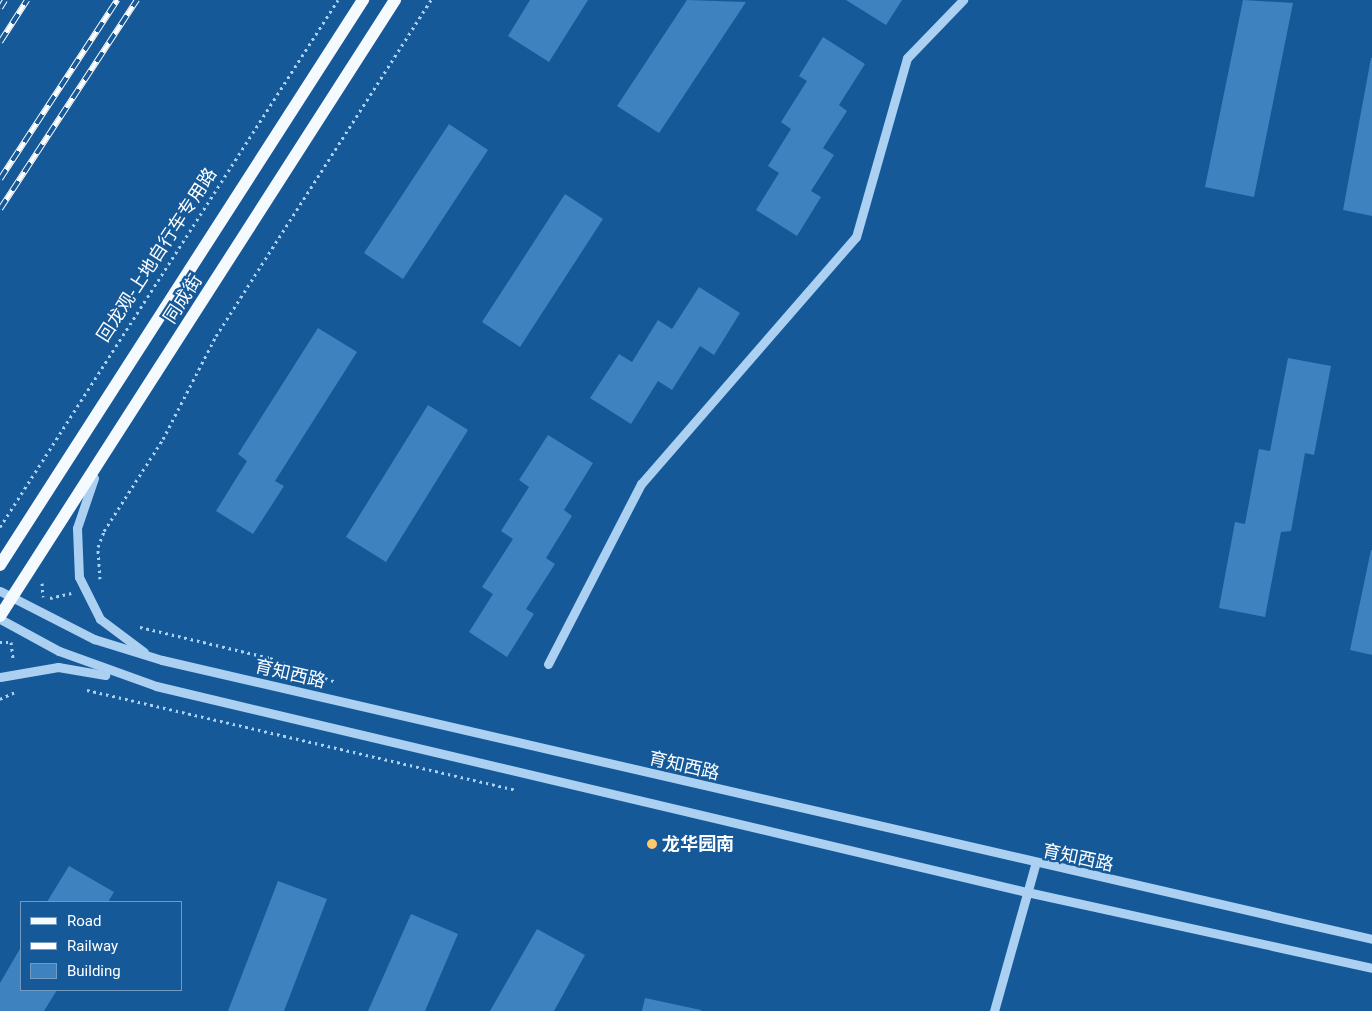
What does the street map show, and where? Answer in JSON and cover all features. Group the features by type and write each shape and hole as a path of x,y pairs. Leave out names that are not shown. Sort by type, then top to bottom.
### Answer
{"main road":[{"name":"同成街","path":"0,565 363,0"},
{"name":"同成街","path":"0,617 395,0"}],"street":[{"path":"548,664 641,484 856,237 907,58 963,0"},
{"path":"127,418 88,490 77,528 75,562 83,591 100,619 129,644 162,660"},
{"name":"育知西路","path":"0,591 94,639 162,660 1035,865 1372,939"},
{"path":"0,617 59,651 156,686"},
{"path":"0,678 58,667 156,686 1028,892 1372,968"},
{"path":"994,1011 1035,865"}],"path":[{"name":"回龙观-上地自行车专用路","path":"0,526 337,0"},
{"path":"40,581 42,599 72,593"},
{"path":"11,641 14,665"}],"building":[{"path":"530,0 588,0 549,62 508,36"},
{"path":"687,0 746,2 659,133 617,106"},
{"path":"846,0 902,0 886,25"},
{"path":"1243,0 1293,3 1254,197 1205,187"},
{"path":"823,37 865,64 839,105 847,111 823,148 834,155 811,191 821,197 797,236 756,210 779,173 768,166 791,129 781,122 807,81 799,76"},
{"path":"1372,58 1372,216 1343,210"},
{"path":"449,124 488,150 403,279 364,253"},
{"path":"565,194 603,219 520,347 482,322"},
{"path":"699,287 740,313 714,355 700,346 672,390 658,381 631,424 590,398 619,354 632,362 658,320 672,329"},
{"path":"318,328 357,352 275,481 284,486 253,534 216,511 247,461 238,454"},
{"path":"1288,358 1331,366 1314,455 1305,453 1291,531 1281,532 1265,617 1219,608 1235,522 1245,524 1259,449 1270,451"},
{"path":"428,405 468,430 386,562 346,537"},
{"path":"548,435 593,463 564,510 572,516 546,558 555,564 526,609 534,614 507,657 469,632 493,594 482,587 513,539 501,531 529,487 519,480"},
{"path":"1372,550 1372,655 1350,650"},
{"path":"69,866 114,892 109,901 48,901"},
{"path":"278,881 327,899 284,1011 228,1011"},
{"path":"411,914 458,934 425,1011 368,1011"},
{"path":"537,929 585,955 554,1011 490,1011"},
{"path":"20,949 20,991 56,991 44,1011 0,1011 0,983"},
{"path":"645,998 701,1010 701,1011 642,1011"}],"railway":[{"path":"0,8 5,0"},
{"path":"0,42 27,0"},
{"path":"0,179 117,0"},
{"path":"0,209 137,0"}],"place":[{"name":"龙华园南","path":"652,844"}]}
